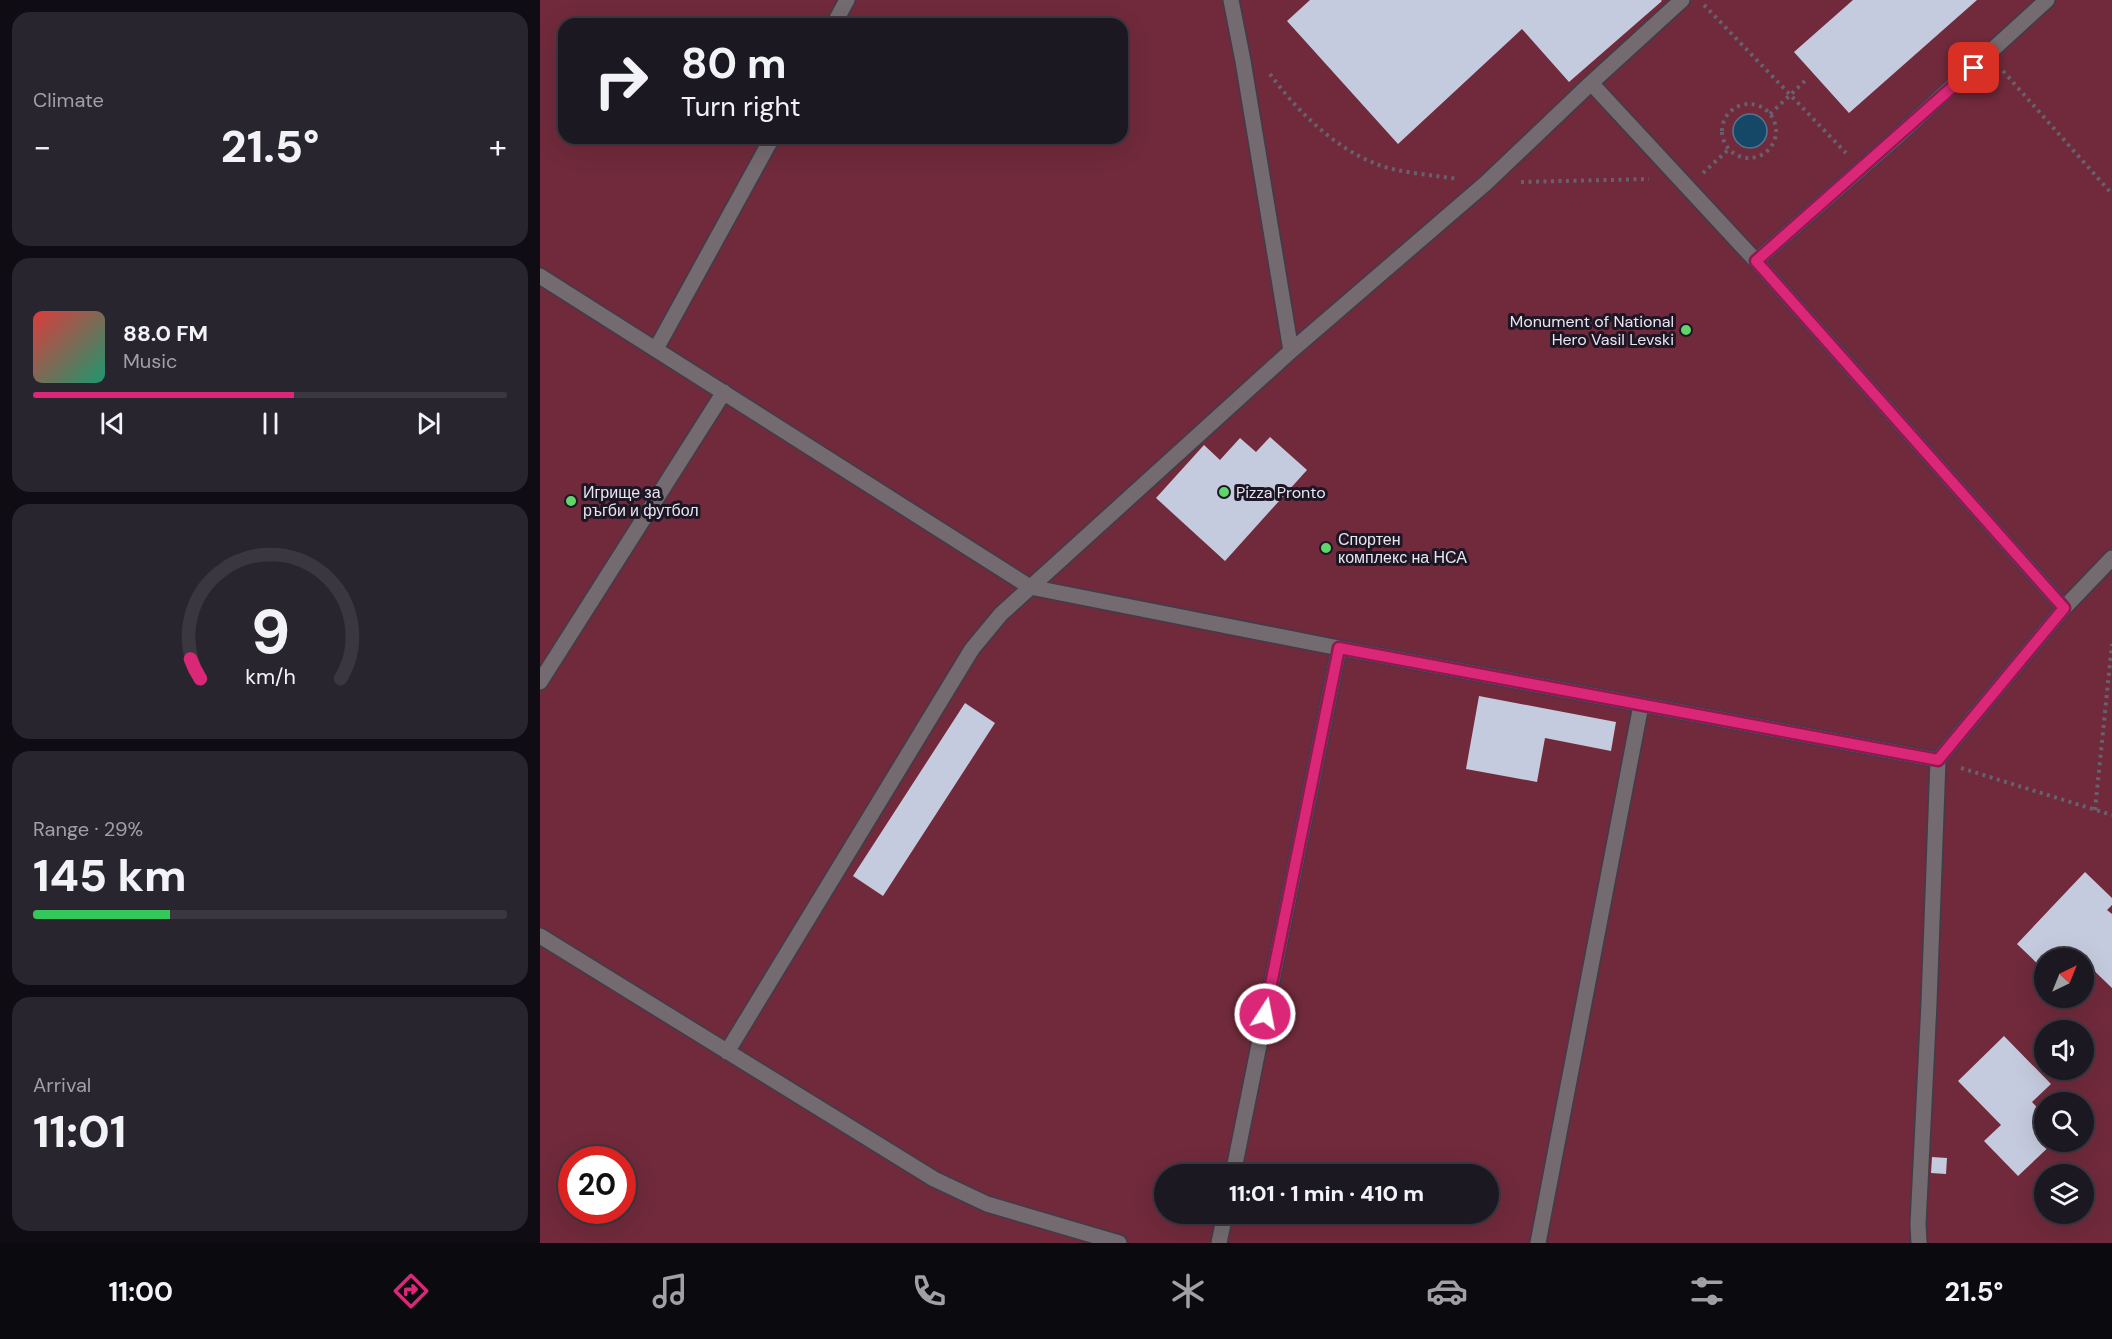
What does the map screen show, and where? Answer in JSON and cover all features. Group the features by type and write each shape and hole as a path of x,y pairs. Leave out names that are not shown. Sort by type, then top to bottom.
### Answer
{"lane":[{"path":"838,18 848,0"},
{"path":"1231,0 1291,351"},
{"path":"727,1052 972,649 1001,614 1291,351 1486,183 1682,0"},
{"path":"1756,261 2047,0"},
{"path":"1591,83 1756,261 2064,608"},
{"path":"656,349 769,144"},
{"path":"540,276 1030,587 1339,648 1938,760"},
{"path":"540,682 724,392"},
{"path":"1919,1243 1938,760 2064,608 2112,558"},
{"path":"1235,1164 1339,648"},
{"path":"1538,1243 1641,705"},
{"path":"540,936 934,1179 987,1204 1119,1243"},
{"path":"1219,1243 1223,1224"}],"path":[{"path":"1700,0 1860,168"},
{"path":"1989,54 2112,194"},
{"path":"1269,72 1311,120 1346,148 1380,166 1486,183 1683,183 1729,149"},
{"path":"1770,114 1807,79"},
{"path":"1744,104 1758,106 1770,114 1776,126 1775,140 1767,152 1755,158 1741,157 1729,149 1723,136 1724,123 1732,111 1744,104"},
{"path":"2095,810 2112,644"},
{"path":"1938,760 2112,815"}],"shaded area":[{"name":"Спортен комплекс на НСА","path":"540,0 2112,0 2112,1243 540,1243"}],"water":[{"path":"1750,114 1762,119 1767,131 1762,143 1750,148 1738,143 1733,131 1738,119"}],"building":[{"path":"1310,0 1662,1 1569,82 1522,29 1398,144 1287,21"},
{"path":"1853,0 1977,0 1849,113 1794,52"},
{"path":"1270,437 1307,470 1225,561 1156,498 1204,445 1220,460 1240,438 1256,452"},
{"path":"1479,696 1616,722 1611,751 1545,738 1537,782 1466,769"},
{"path":"965,703 995,723 883,896 853,876"},
{"path":"2085,872 2112,898 2112,905 2107,910 2112,914 2112,988 2094,971 2094,948 2034,948 2034,960 2017,944"},
{"path":"2004,1036 2034,1067 2034,1080 2047,1080 2051,1084 2043,1092 2034,1092 2032,1102 2034,1104 2034,1152 2043,1152 2018,1176 1984,1141 2001,1125 1958,1081"},
{"path":"1932,1157 1947,1158 1946,1174 1931,1173"}],"place":[{"name":"Monument of National Hero Vasil Levski","path":"1686,330"},
{"name":"Pizza Pronto","path":"1224,492"},
{"name":"Игрище за ръгби и футбол","path":"571,501"},
{"name":"Спортен комплекс на НСА","path":"1326,548"}],"route":[{"path":"1265,1014 1339,648 1938,760 2064,608 1756,261 1974,68"}]}
